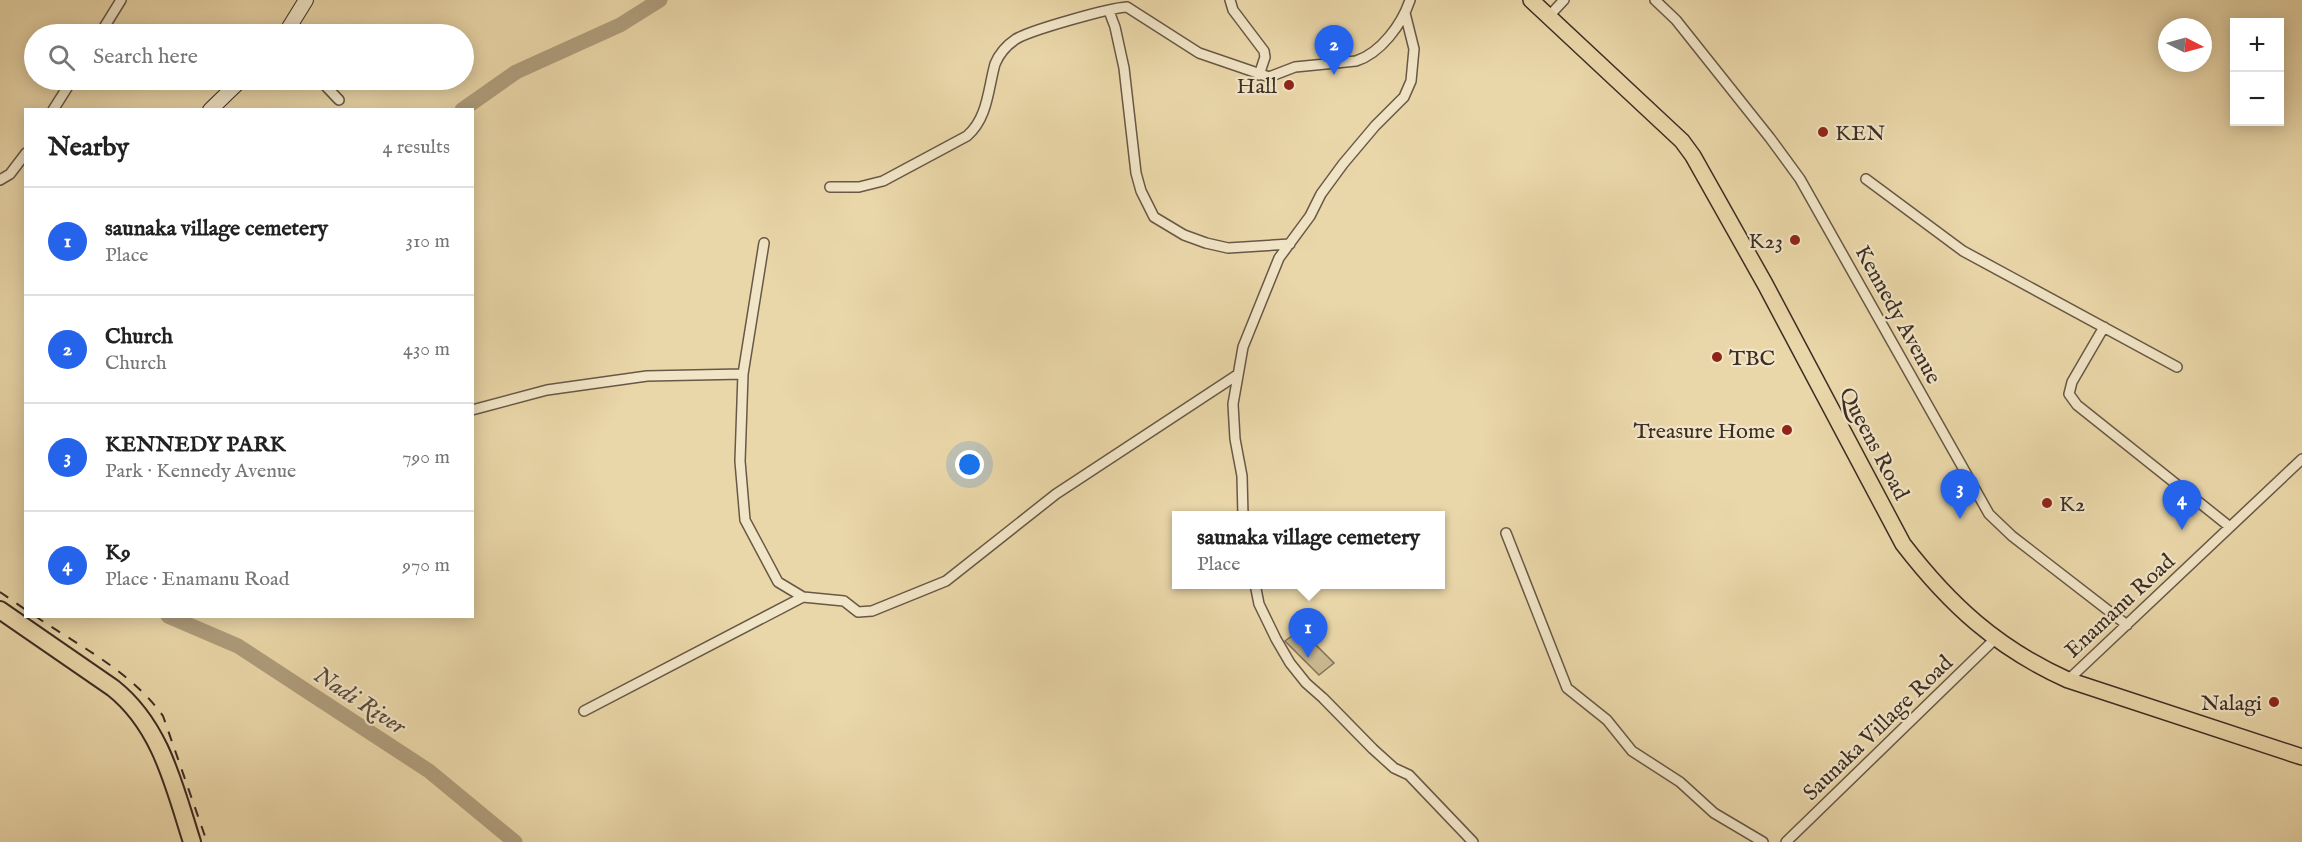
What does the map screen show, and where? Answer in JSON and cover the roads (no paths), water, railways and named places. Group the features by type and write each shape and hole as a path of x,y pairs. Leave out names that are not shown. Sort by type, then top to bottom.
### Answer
{"highway":[{"path":"0,610 113,688 140,713 166,761 192,842"}],"main road":[{"path":"291,24 306,0"},
{"name":"Queens Road","path":"1531,0 1682,141 1765,284 1903,544 1955,606 1995,639 2036,666 2068,680 2302,757"},
{"path":"212,108 231,90"}],"street":[{"path":"106,24 121,0"},
{"path":"1230,0 1233,10 1264,51 1265,57 1259,75"},
{"path":"830,186 859,187 883,181 967,136 982,116 996,62 1010,44 1028,34 1127,7 1199,53 1269,77 1295,67 1366,58 1382,45 1405,13 1410,0"},
{"path":"1549,16 1564,0"},
{"name":"Kennedy Avenue","path":"1655,0 1676,20 1800,179 1989,514 2012,536 2127,625"},
{"path":"1109,11 1124,68 1136,173 1141,191 1157,220 1184,235 1228,248 1290,244"},
{"path":"1243,511 1242,476 1235,439 1233,404 1243,347 1279,258 1310,216 1343,164 1375,126 1404,97 1411,81 1414,49 1405,13"},
{"path":"55,108 66,90"},
{"path":"330,90 339,100"},
{"path":"0,180 10,174 24,156"},
{"path":"1866,179 1963,251 2177,367"},
{"path":"764,243 743,374 740,461 745,520 778,582 803,597 844,602 858,612 872,611 945,581 1056,494 1237,375"},
{"path":"2103,327 2072,382 2069,394 2077,405 2230,527"},
{"path":"474,409 547,390 647,376 743,374"},
{"name":"Enamanu Road","path":"2068,680 2302,459"},
{"path":"1506,533 1567,688 1607,720 1632,751 1680,782 1714,813 1763,842"},
{"path":"1256,589 1259,604 1276,639 1290,663 1306,683 1387,762 1409,775 1473,842"},
{"path":"584,711 803,597"},
{"name":"Saunaka Village Road","path":"1786,842 1995,639"}],"waterway":[{"name":"Nadi River","path":"465,108 516,72 620,25 660,0"},
{"name":"Nadi River","path":"173,618 238,646 429,771 515,842"}],"railway":[{"path":"0,592 24,609"},
{"path":"38,618 120,673 136,686 163,716 207,842"}],"place":[{"name":"Church","path":"1334,75"},
{"name":"Hall","path":"1289,85"},
{"name":"KEN","path":"1823,132"},
{"name":"K23","path":"1795,240"},
{"name":"TBC","path":"1717,357"},
{"name":"Treasure Home","path":"1787,430"},
{"name":"K2","path":"2047,503"},
{"name":"KENNEDY PARK","path":"1960,519"},
{"name":"K9","path":"2182,530"},
{"name":"saunaka village cemetery","path":"1308,658"},
{"name":"Nalagi","path":"2274,702"}]}
